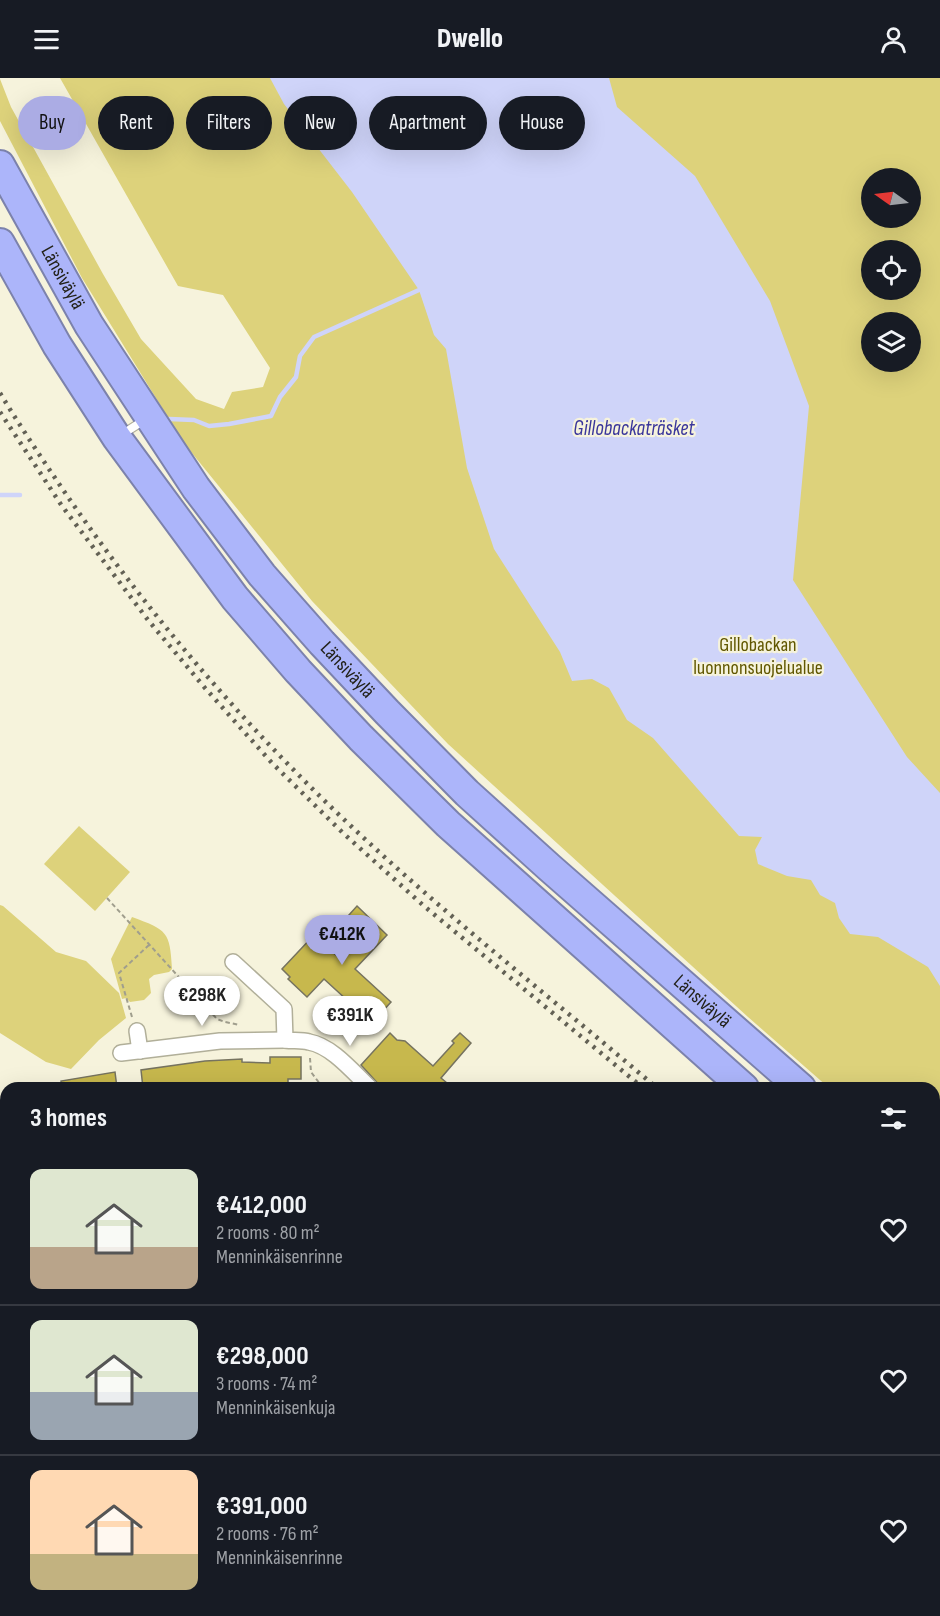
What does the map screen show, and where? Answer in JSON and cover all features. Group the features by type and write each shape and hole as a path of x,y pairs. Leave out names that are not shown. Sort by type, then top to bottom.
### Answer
{"highway":[{"name":"Länsiväylä","path":"0,165 89,325 196,489 262,575 387,712 475,801 794,1082"},
{"name":"Länsiväylä","path":"0,243 57,345 117,438 236,598 298,671 361,738 448,824 737,1082"}],"street":[{"path":"233,962 284,1009 285,1040"},
{"path":"137,1031 140,1051"},
{"path":"121,1053 220,1041 309,1042 330,1051 364,1082"}],"lane":[{"path":"117,438 150,417"}],"path":[{"path":"107,898 217,1019 246,1025"},
{"path":"137,1031 119,973 150,944"},
{"path":"309,1042 311,1072 318,1082"}],"green space":[{"name":"Gillobackan luonnonsuojelualue","path":"60,78 940,78 940,1082 822,1082 448,744 312,601 183,442 82,278 0,121 0,79 18,120 18,150 35,150 141,339 196,399 224,409 232,392 263,387 270,368 223,295 178,286 101,150 174,150 174,96 98,96 98,145 86,124 86,96 70,96"},
{"path":"79,826 130,872 95,911 44,864"},
{"path":"0,905 56,952 86,961 119,993 126,1018 99,1040 71,1069 46,1062 0,1033"},
{"path":"132,917 160,929 168,939 172,969 149,979 151,993 144,1000 130,1002 126,998 122,999 111,959"}],"water":[{"name":"Gillobackaträsket","path":"270,78 609,78 617,107 695,176 770,301 809,406 793,580 907,757 940,793 940,986 928,967 878,937 850,934 839,918 835,903 820,895 811,880 787,876 758,864 755,850 762,837 739,836 653,738 627,720 609,688 592,679 572,681 560,652 494,549 467,468 446,349 434,335 419,290 352,192 320,150 357,150 357,96 284,96 284,104"}],"building":[{"path":"357,906 387,935 355,969 391,1002 372,1023 324,979 307,997 288,979 290,977 282,969 314,935 338,957 356,940 340,925"},
{"path":"390,1033 397,1040 405,1041 433,1066 460,1033 471,1043 441,1078 446,1082 377,1082 361,1065"},
{"path":"270,1057 301,1057 301,1079 288,1079 288,1082 142,1082 141,1070 205,1061 242,1059 242,1062 270,1063"},
{"path":"115,1072 116,1082 61,1082"}],"waterway":[{"path":"169,419 194,420 209,426 271,416 280,397 296,377 300,356 314,337 419,290"},
{"path":"0,495 20,495"}],"railway":[{"path":"0,393 80,515 115,562 189,655 268,743 309,786 389,861 464,927 650,1082"},
{"path":"0,412 62,506 148,620 272,763 343,833 424,906 636,1082"}]}
